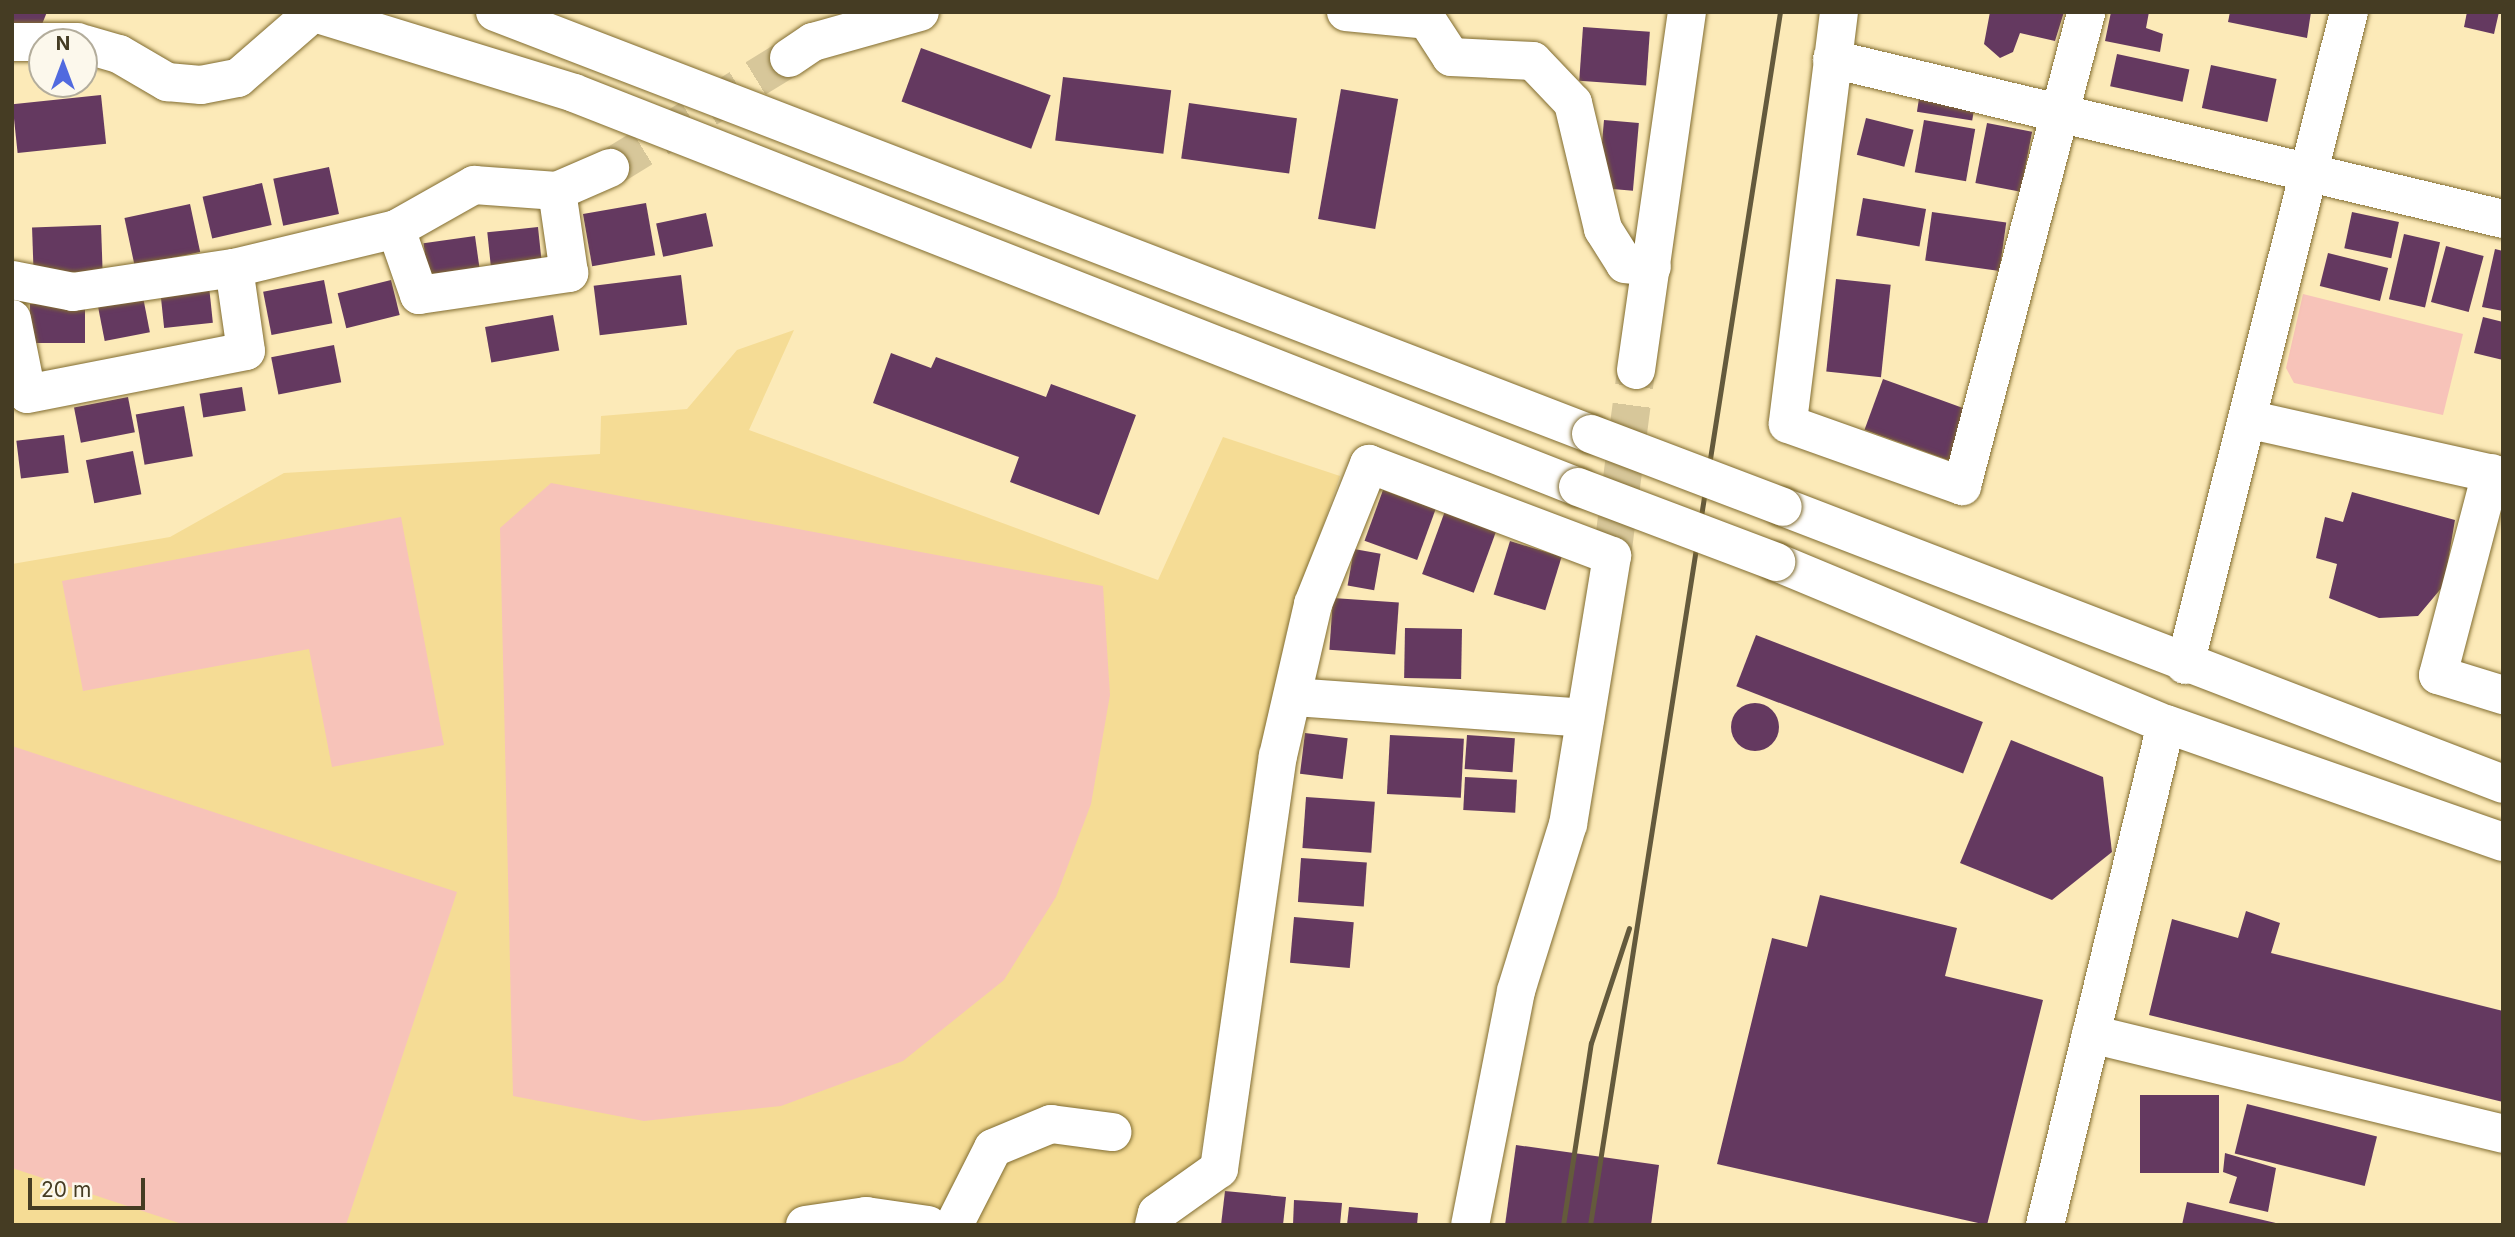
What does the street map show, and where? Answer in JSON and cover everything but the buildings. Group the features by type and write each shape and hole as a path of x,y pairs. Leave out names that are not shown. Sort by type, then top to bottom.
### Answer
{"street":[{"path":"495,12 1783,507 2185,665 2503,784"},
{"path":"789,58 813,42 920,12"},
{"path":"1346,12 1435,16 1451,57 1533,61 1573,103 1603,229 1625,264 1652,267"},
{"path":"1636,370 1686,12"},
{"path":"1839,12 1788,424 1962,486 2063,110 2086,12"},
{"path":"2185,665 2348,12"},
{"path":"98,48 120,54 167,82 201,85 238,78 313,13 573,93 1776,562 2166,723 2503,842"},
{"path":"1832,60 2063,110 2503,219"},
{"path":"12,280 73,292 234,268 396,229 474,186 557,191 610,169"},
{"path":"396,229 419,295 569,273 557,191"},
{"path":"12,319 27,394 246,351 234,268"},
{"path":"2247,419 2497,475 2438,675 2503,695"},
{"path":"1154,1225 1157,1213 1219,1169 1278,756 1313,604 1369,464 1612,556 1568,824 1516,991 1470,1225"},
{"path":"1293,697 1585,718"},
{"path":"2045,1225 2166,723"},
{"path":"2091,1034 2503,1134"},
{"path":"954,1225 993,1148 1051,1124 1112,1132"},
{"path":"805,1225 866,1216 928,1225"}],"shaded area":[{"path":"2303,294 2463,334 2443,415 2294,383 2286,368"},
{"path":"794,330 749,430 1158,580 1223,437 1340,476 1286,633 1198,1166 1136,1216 1134,1225 12,1225 12,564 170,537 284,473 600,454 601,416 687,409 737,350"},
{"path":"551,483 1103,586 1110,695 1091,804 1056,897 1004,980 903,1061 781,1106 644,1121 513,1096 500,528"},
{"path":"401,517 444,745 332,767 309,649 83,691 62,581"},
{"path":"12,746 457,892 346,1225 185,1225 12,1168"}],"tunnel":[{"path":"610,168 789,58"},
{"path":"1612,556 1636,370"}],"railway":[{"path":"1590,1225 1780,12"},
{"path":"1563,1225 1591,1043 1629,928"}]}
